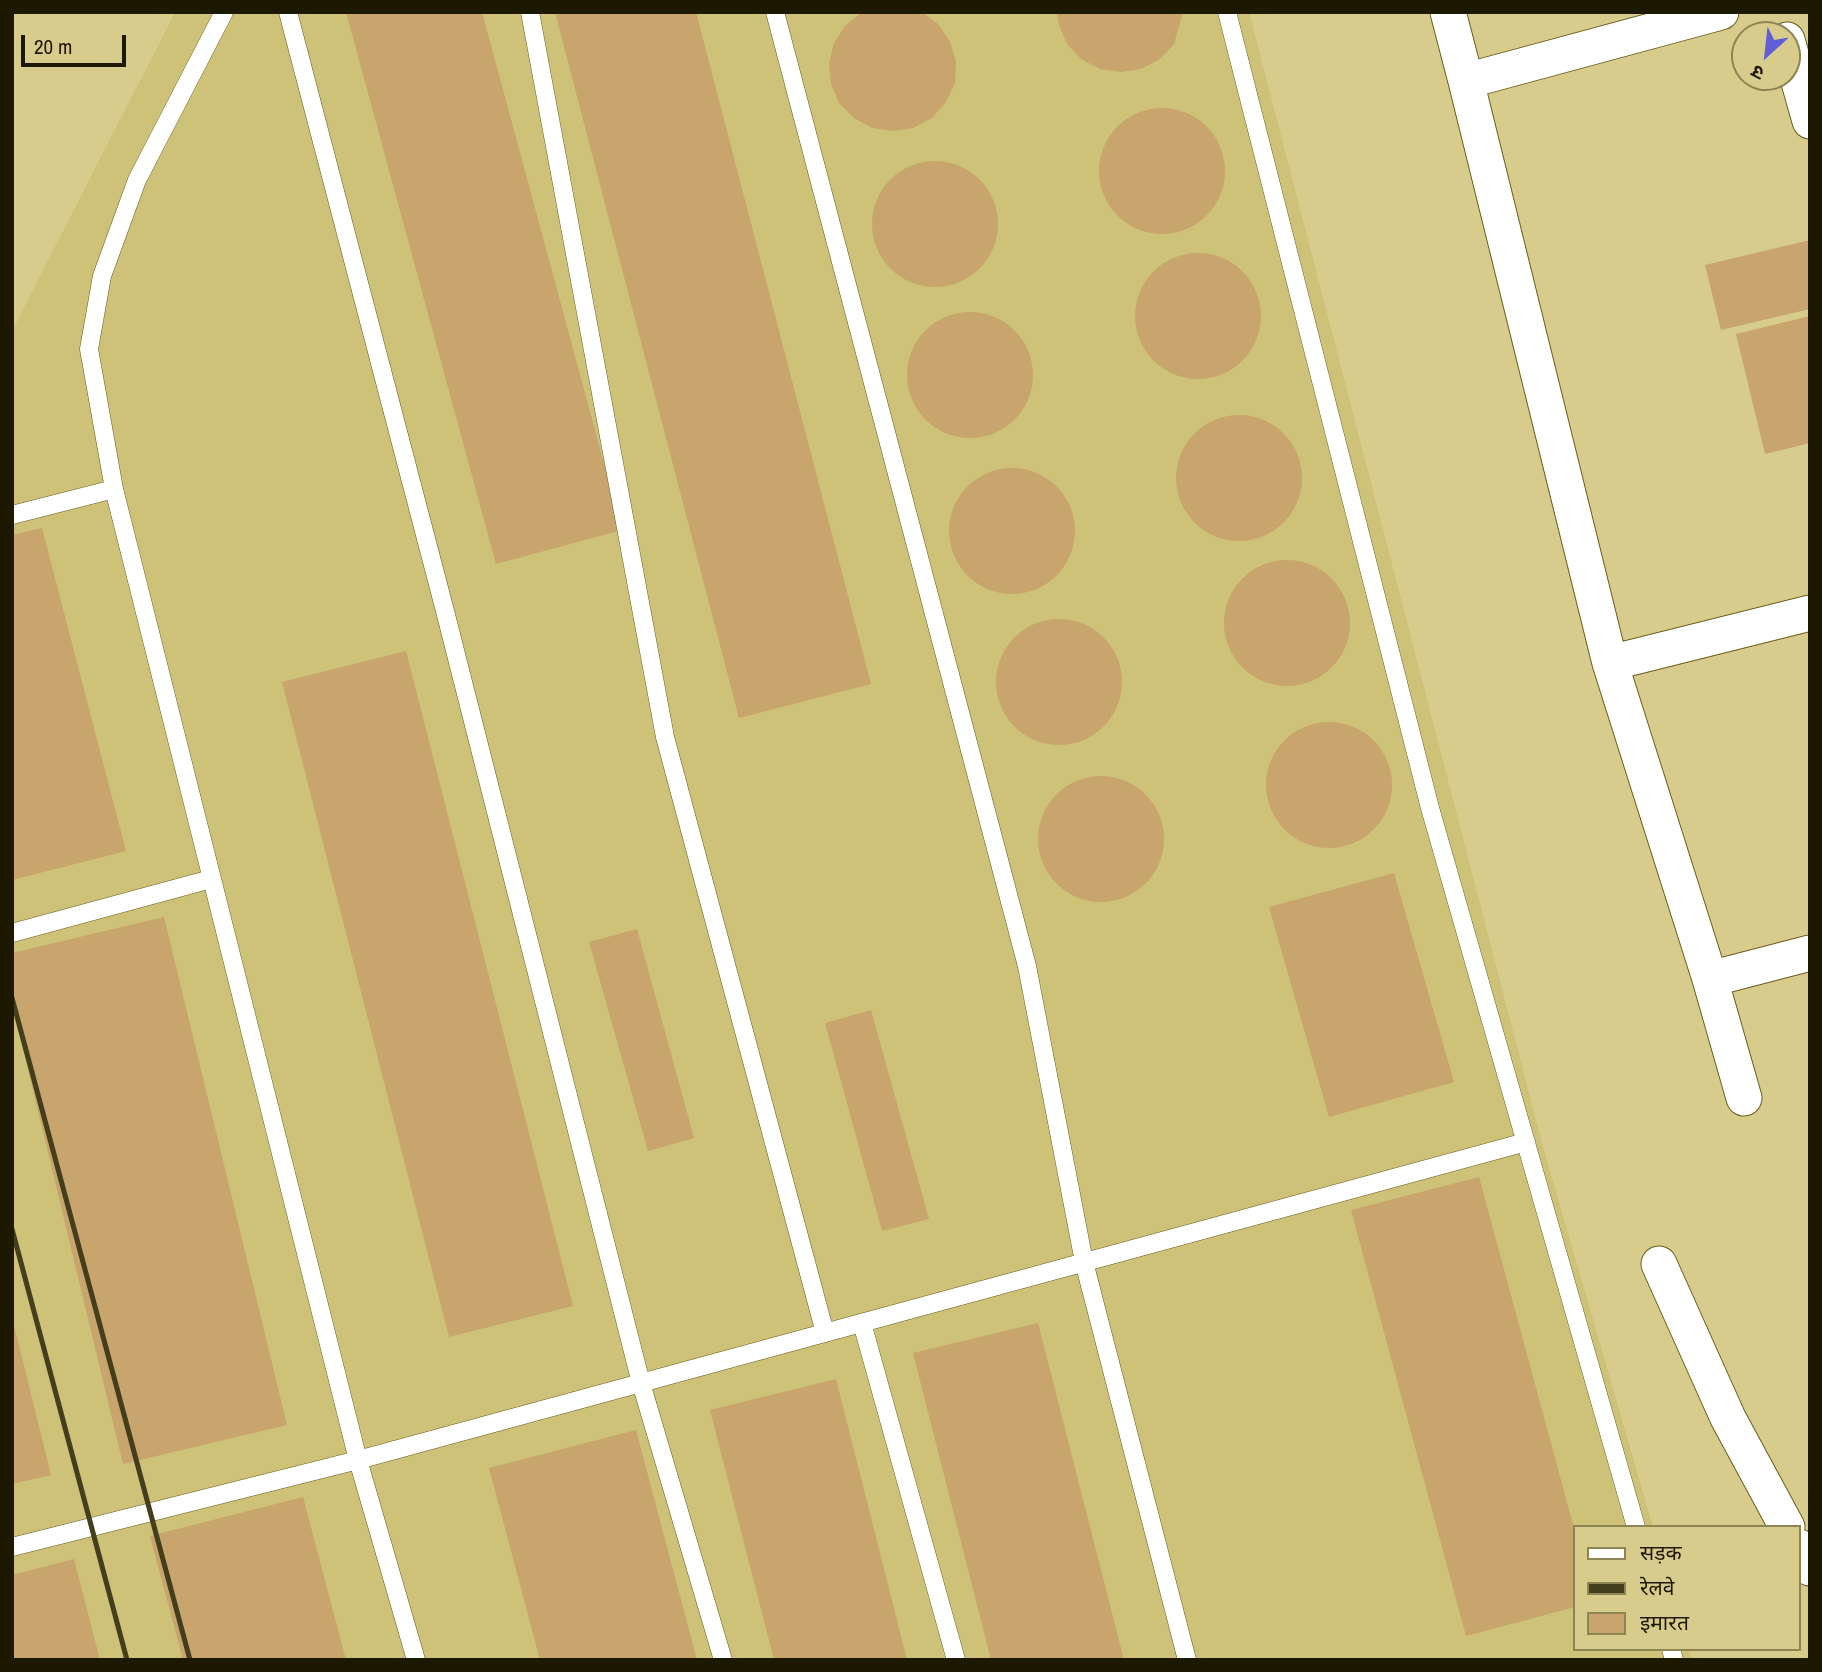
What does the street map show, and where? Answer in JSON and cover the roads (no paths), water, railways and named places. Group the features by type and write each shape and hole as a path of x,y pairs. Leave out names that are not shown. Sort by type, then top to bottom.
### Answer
{"street":[{"path":"1448,12 1611,663 1710,979 1744,1098"},
{"path":"1466,81 1721,12"},
{"path":"1801,90 1810,121"},
{"path":"1611,663 1810,613"},
{"path":"1710,979 1810,953"},
{"path":"1659,1264 1728,1418 1786,1525"},
{"path":"1801,1550 1810,1568"}],"lane":[{"path":"224,12 137,180 102,276 89,349 114,489 358,1460 415,1660"},
{"path":"288,12 452,638 641,1383 723,1660"},
{"path":"530,12 664,737 825,1333"},
{"path":"775,12 1027,966 1084,1262 1187,1660"},
{"path":"1227,12 1430,808 1635,1525"},
{"path":"12,515 114,489"},
{"path":"12,933 211,878"},
{"path":"12,1547 358,1460 1526,1142"},
{"path":"862,1323 956,1660"}],"railway":[{"path":"12,998 190,1660"},
{"path":"12,1229 127,1660"}]}
